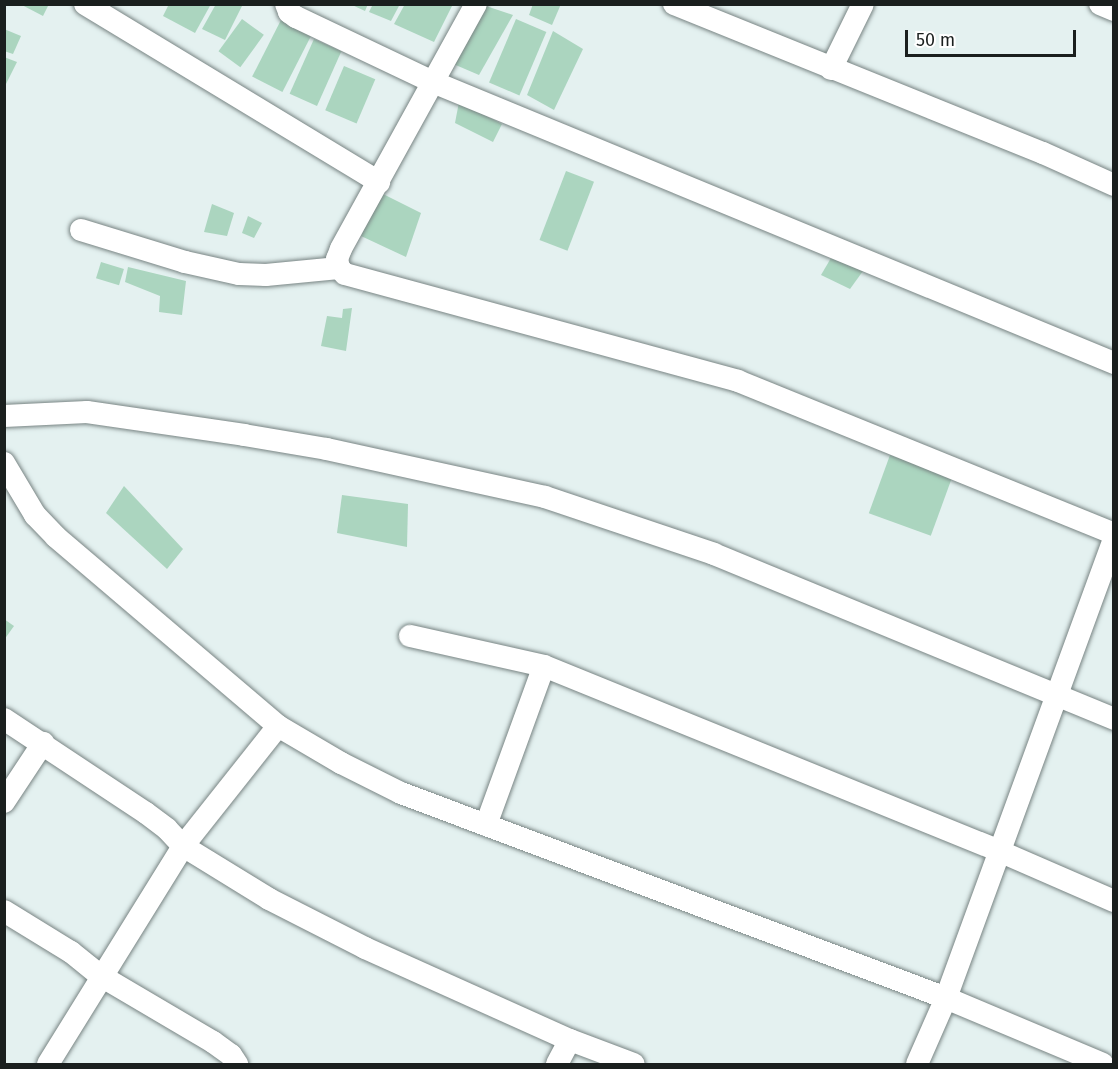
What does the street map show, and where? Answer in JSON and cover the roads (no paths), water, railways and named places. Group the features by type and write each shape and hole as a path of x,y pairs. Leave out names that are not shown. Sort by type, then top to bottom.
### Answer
{"street":[{"path":"85,4 379,182"},
{"path":"286,4 289,12 296,17 433,82 1113,363"},
{"path":"339,268 338,259 341,249 476,4"},
{"path":"674,4 1113,184"},
{"path":"831,69 862,4"},
{"path":"1100,4 1113,10"},
{"path":"81,230 185,262 239,274 266,275 339,268 354,278 738,381 1113,534"},
{"path":"4,416 87,412 253,436 327,449 545,497 714,554 1113,719"},
{"path":"4,463 36,515 56,537 278,726 341,763 401,793 946,998 1103,1065"},
{"path":"916,1065 946,998 1113,540"},
{"path":"410,636 544,666 999,851 1113,901"},
{"path":"486,825 544,666"},
{"path":"4,719 44,743 146,813 167,829 183,846 232,878 315,923 570,1040 634,1065"},
{"path":"48,1065 183,846 278,726"},
{"path":"4,802 44,743"},
{"path":"4,911 71,952 101,976 213,1042 231,1055 237,1065"},
{"path":"557,1065 570,1040"}]}
